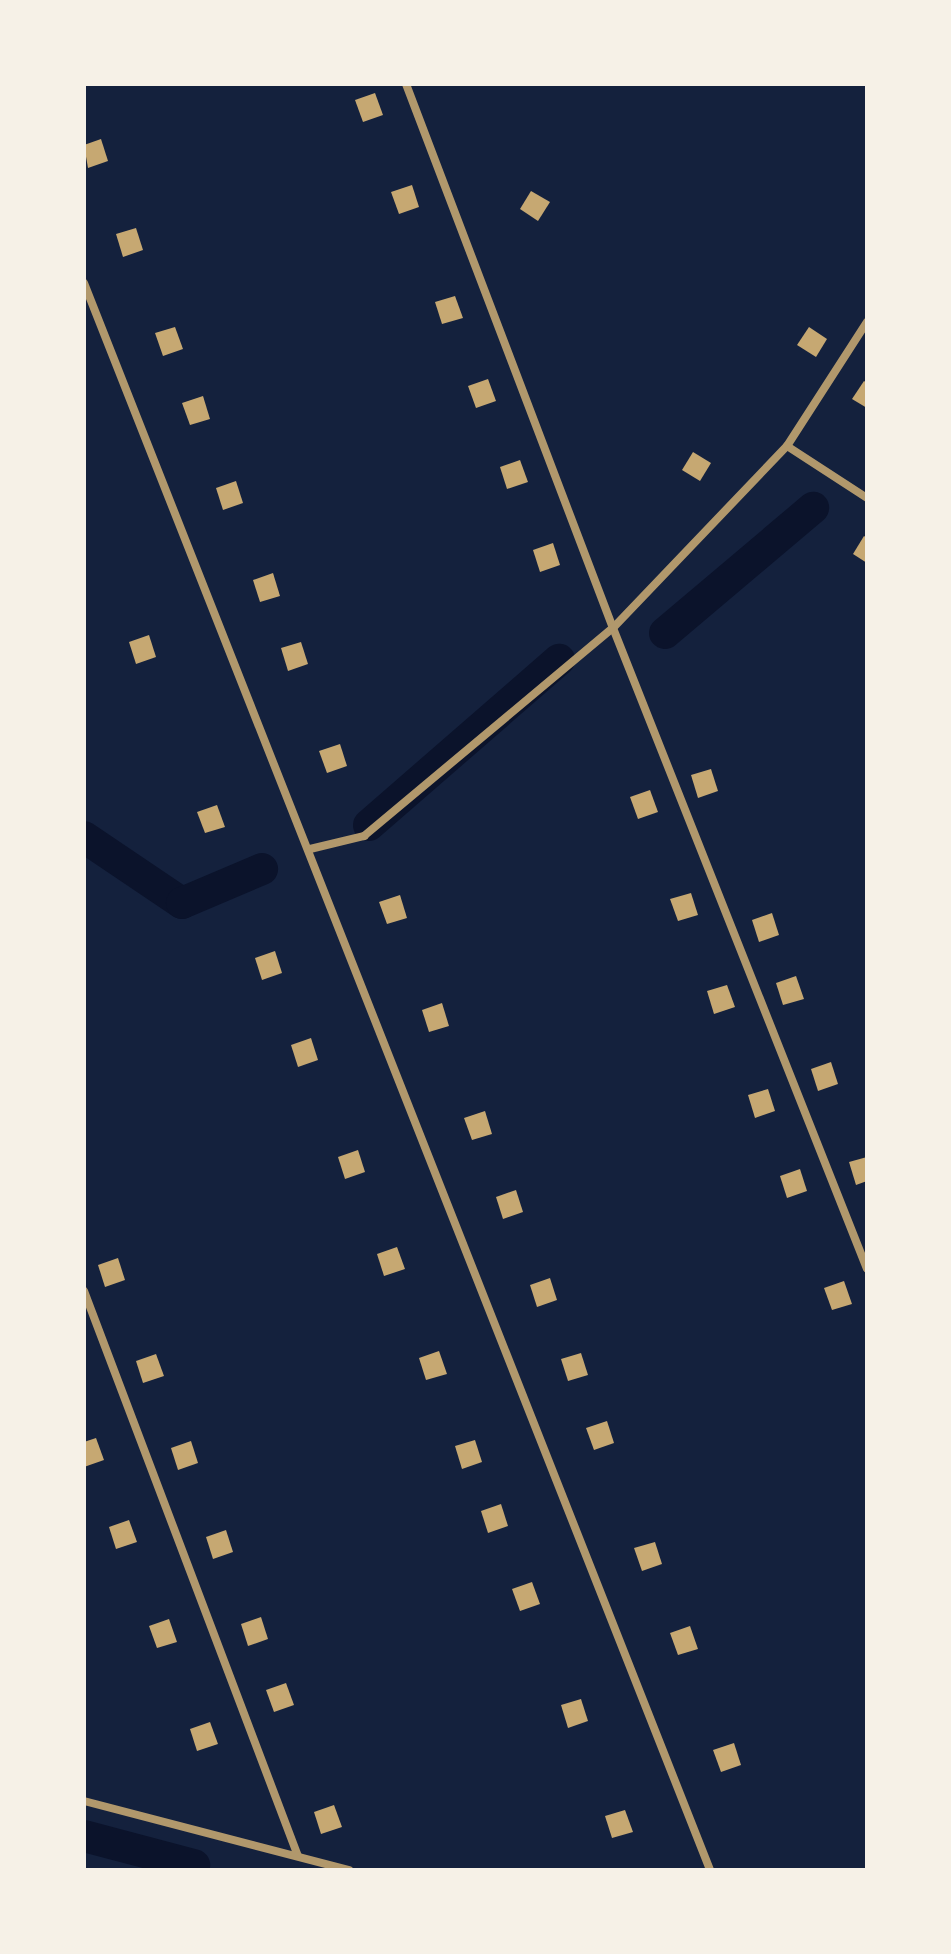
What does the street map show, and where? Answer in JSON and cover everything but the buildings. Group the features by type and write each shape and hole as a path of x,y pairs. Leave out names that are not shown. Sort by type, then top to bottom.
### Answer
{"street":[{"path":"406,84 613,628 867,1269"},
{"path":"84,283 310,849 710,1870"},
{"path":"310,849 364,836 613,628 787,446 867,322"},
{"path":"787,446 867,498"},
{"path":"84,1291 298,1856"},
{"path":"84,1801 349,1870"}],"waterway":[{"path":"665,633 813,508"},
{"path":"369,825 559,660"},
{"path":"84,837 182,903 262,869"},
{"path":"84,1836 194,1865"}]}
